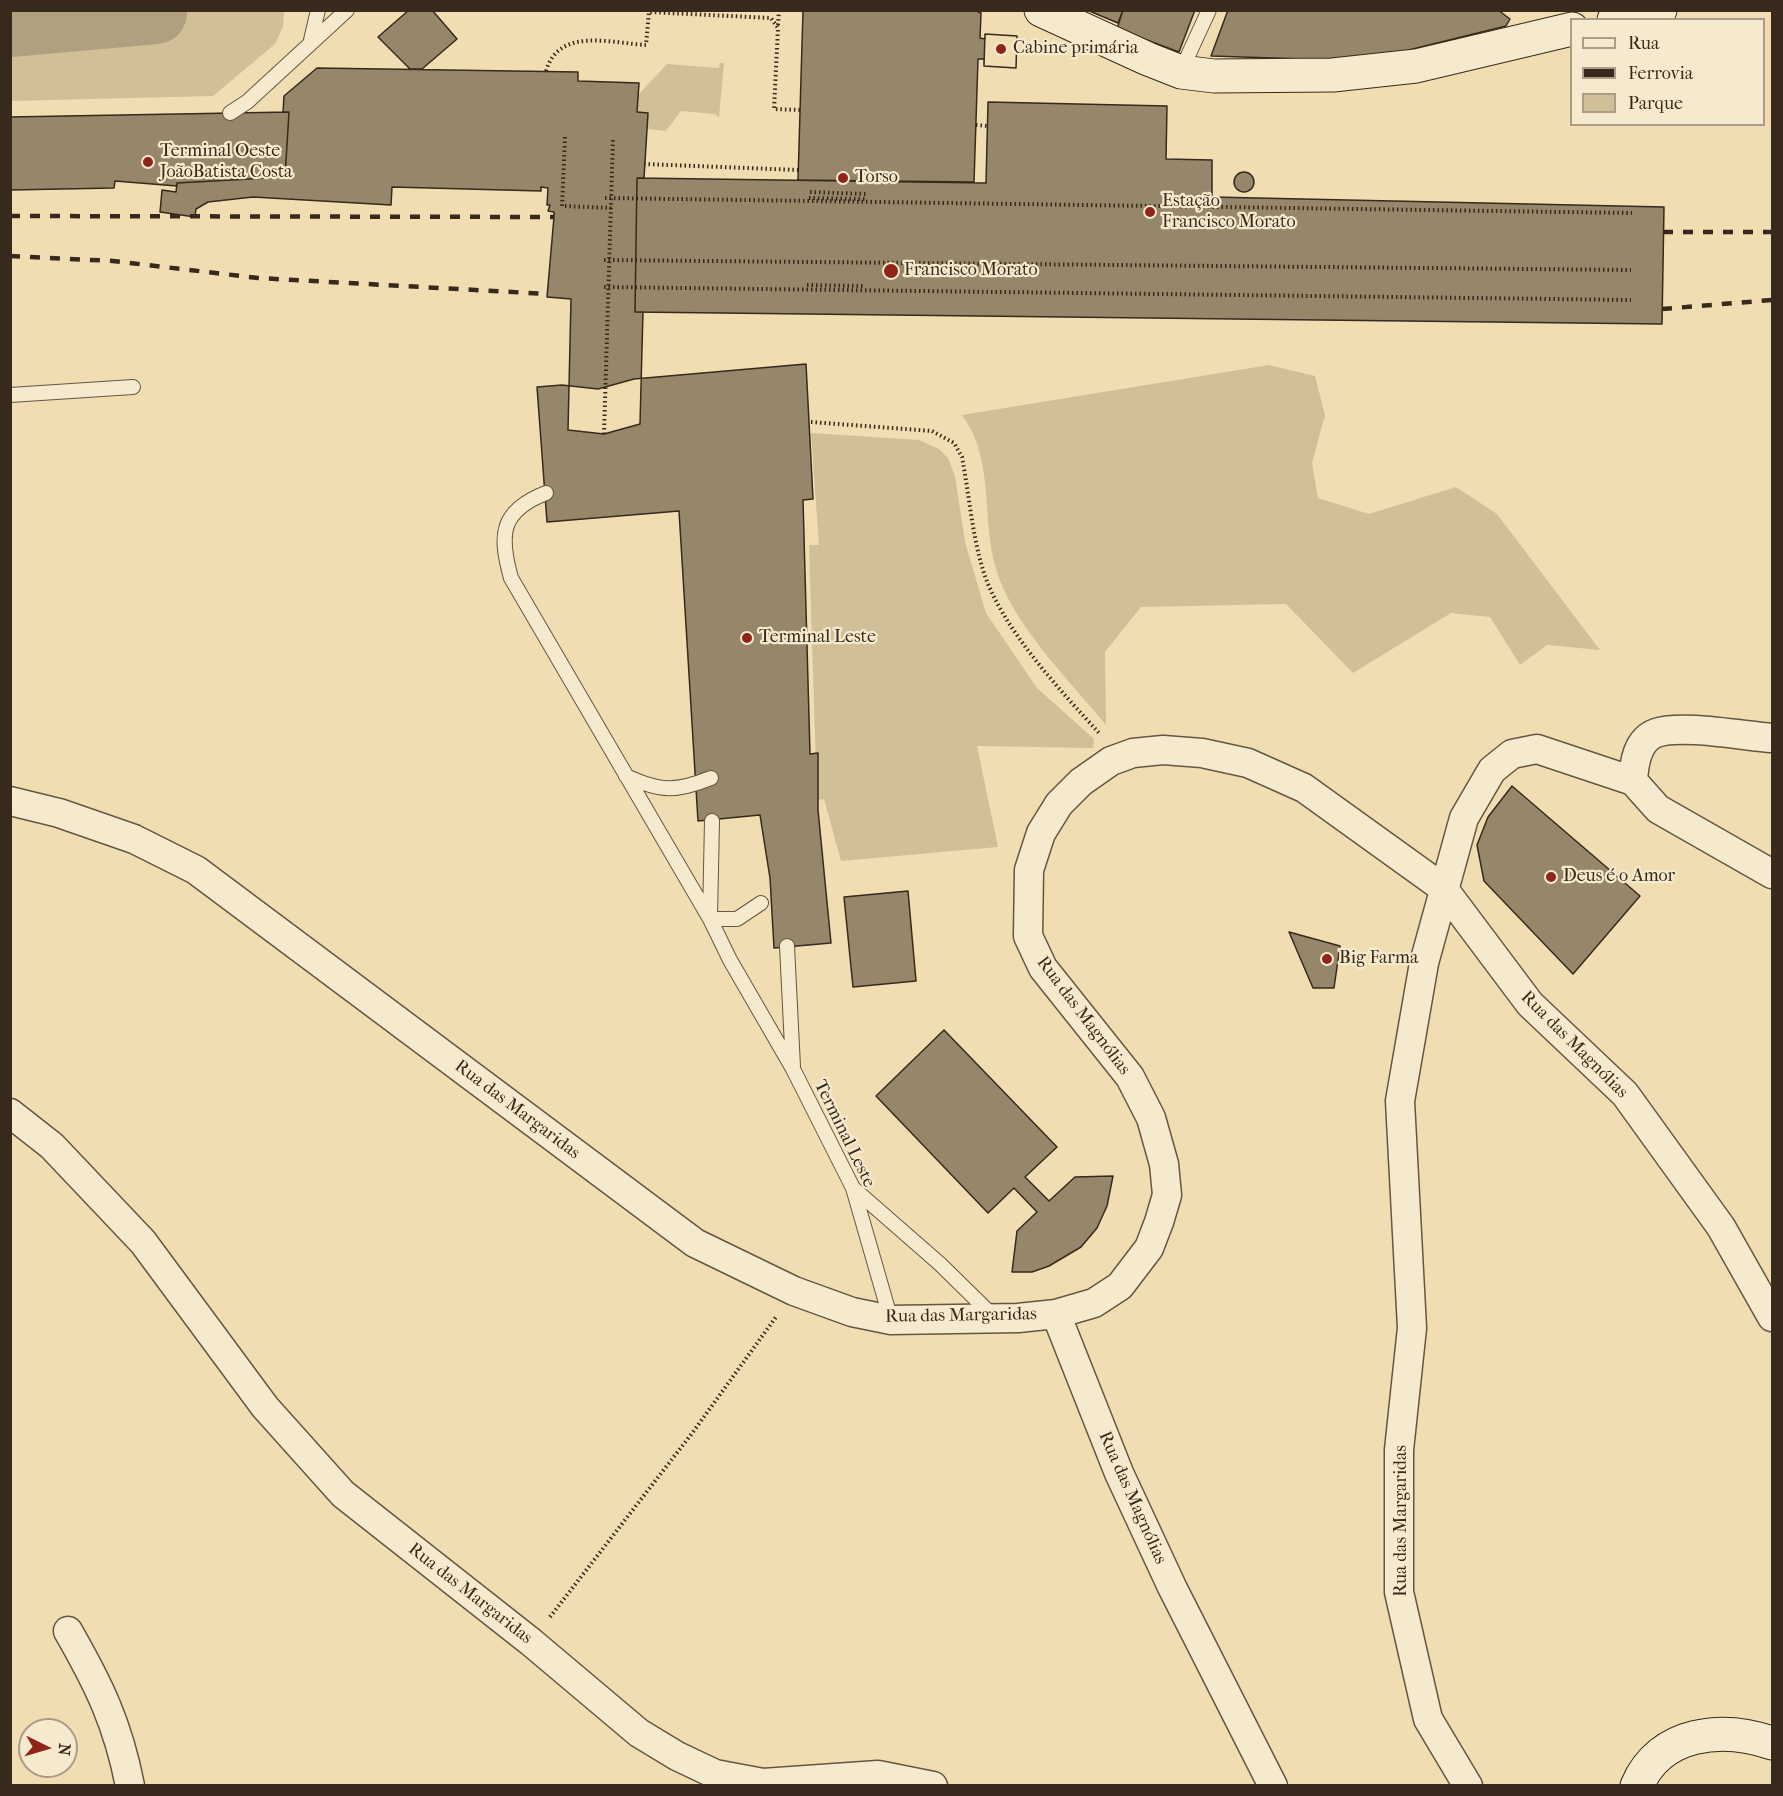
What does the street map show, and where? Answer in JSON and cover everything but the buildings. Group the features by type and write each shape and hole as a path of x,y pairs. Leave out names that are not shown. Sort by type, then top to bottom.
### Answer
{"main road":[{"path":"1041,10 1181,72 1214,76 1333,75 1416,66 1570,29"},
{"path":"1622,18 1660,10"},
{"path":"1637,1785 1642,1775 1661,1753 1684,1739 1704,1735 1752,1736 1773,1743"}],"street":[{"path":"1773,738 1675,730 1654,733 1641,745 1634,762 1633,781 1658,809 1773,874"},
{"name":"Rua das Margaridas","path":"1468,1785 1428,1719 1399,1592 1400,1450 1412,1328 1400,1101 1424,963 1443,888 1464,818 1492,770 1512,753 1537,749 1633,781"},
{"name":"Rua das Magnólias","path":"1273,1785 1172,1587 1124,1483 1056,1314 1094,1303 1120,1286 1149,1248 1167,1196 1164,1164 1151,1118 1130,1077 1043,968 1028,936 1029,870 1041,833 1059,804 1081,782 1111,761 1133,753 1163,750 1202,753 1248,763 1304,788 1443,888 1530,1004 1625,1094 1721,1227 1773,1317"},
{"name":"Rua das Margaridas","path":"10,801 59,813 134,839 196,870 695,1243 794,1291 852,1312 891,1320 1018,1318 1056,1314"},
{"name":"Rua das Margaridas","path":"10,1113 51,1146 142,1242 265,1407 343,1494 531,1642 639,1733 677,1756 715,1774 764,1783 878,1775 933,1785"},
{"path":"68,1631 100,1687 122,1748 130,1785"}],"lane":[{"path":"311,40 318,10"},
{"path":"230,113 247,102 311,40 346,10"},
{"path":"1181,72 1209,10"},
{"path":"10,394 133,387"},
{"name":"Terminal Leste","path":"546,493 528,500 512,514 504,530 505,557 511,578 710,919 730,960 793,1069 853,1188 891,1320"},
{"path":"626,776 661,788 683,789 711,778"},
{"path":"712,821 710,919 737,919 761,903"},
{"name":"Terminal Leste","path":"787,946 793,1069"},
{"path":"853,1188 940,1264 995,1317"}],"path":[{"path":"779,10 774,109 800,110"},
{"path":"546,71 550,57 569,43 589,41 646,45 649,12 771,18 778,28"},
{"path":"976,125 988,126"},
{"path":"565,136 561,206 611,208"},
{"path":"604,434 613,138"},
{"path":"644,164 798,170"},
{"path":"809,195 866,196"},
{"path":"605,198 1632,213"},
{"path":"604,260 1631,270"},
{"path":"807,285 864,286"},
{"path":"604,287 1631,300"},
{"path":"811,422 932,431 954,443 962,457 982,569 993,596 1053,682 1121,758"},
{"path":"531,1642 693,1432 794,1291"}],"green space":[{"path":"284,10 283,27 275,44 213,96 11,101 10,11"},
{"path":"720,63 724,63 719,118 715,114 681,111 666,131 646,129 637,112 638,95 667,64 719,68"},
{"path":"1269,365 1315,376 1325,415 1312,463 1318,498 1369,514 1456,487 1497,514 1600,650 1547,645 1520,665 1490,617 1451,613 1353,673 1286,604 1141,607 1105,652 1106,725 1028,631 1004,590 992,550 986,490 979,451 962,415"},
{"path":"811,433 919,440 939,449 948,458 955,476 965,542 986,613 1037,688 1094,739 1093,748 977,746 998,847 841,861 824,799 817,800 809,545 819,545"}],"waterway":[{"path":"10,26 156,13"}],"railway":[{"path":"10,216 554,217"},
{"path":"1663,232 1772,232"},
{"path":"10,256 113,261 258,278 548,294"},
{"path":"1662,309 1772,300"}],"place":[{"name":"Cabine primária","path":"1001,49"},
{"name":"Terminal Oeste JoãoBatista Costa","path":"148,162"},
{"name":"Torso","path":"843,178"},
{"name":"Estação Francisco Morato","path":"1150,212"},
{"name":"Francisco Morato","path":"891,271"},
{"name":"Terminal Leste","path":"747,638"},
{"name":"Deus é o Amor","path":"1551,877"},
{"name":"Big Farma","path":"1327,959"}]}
